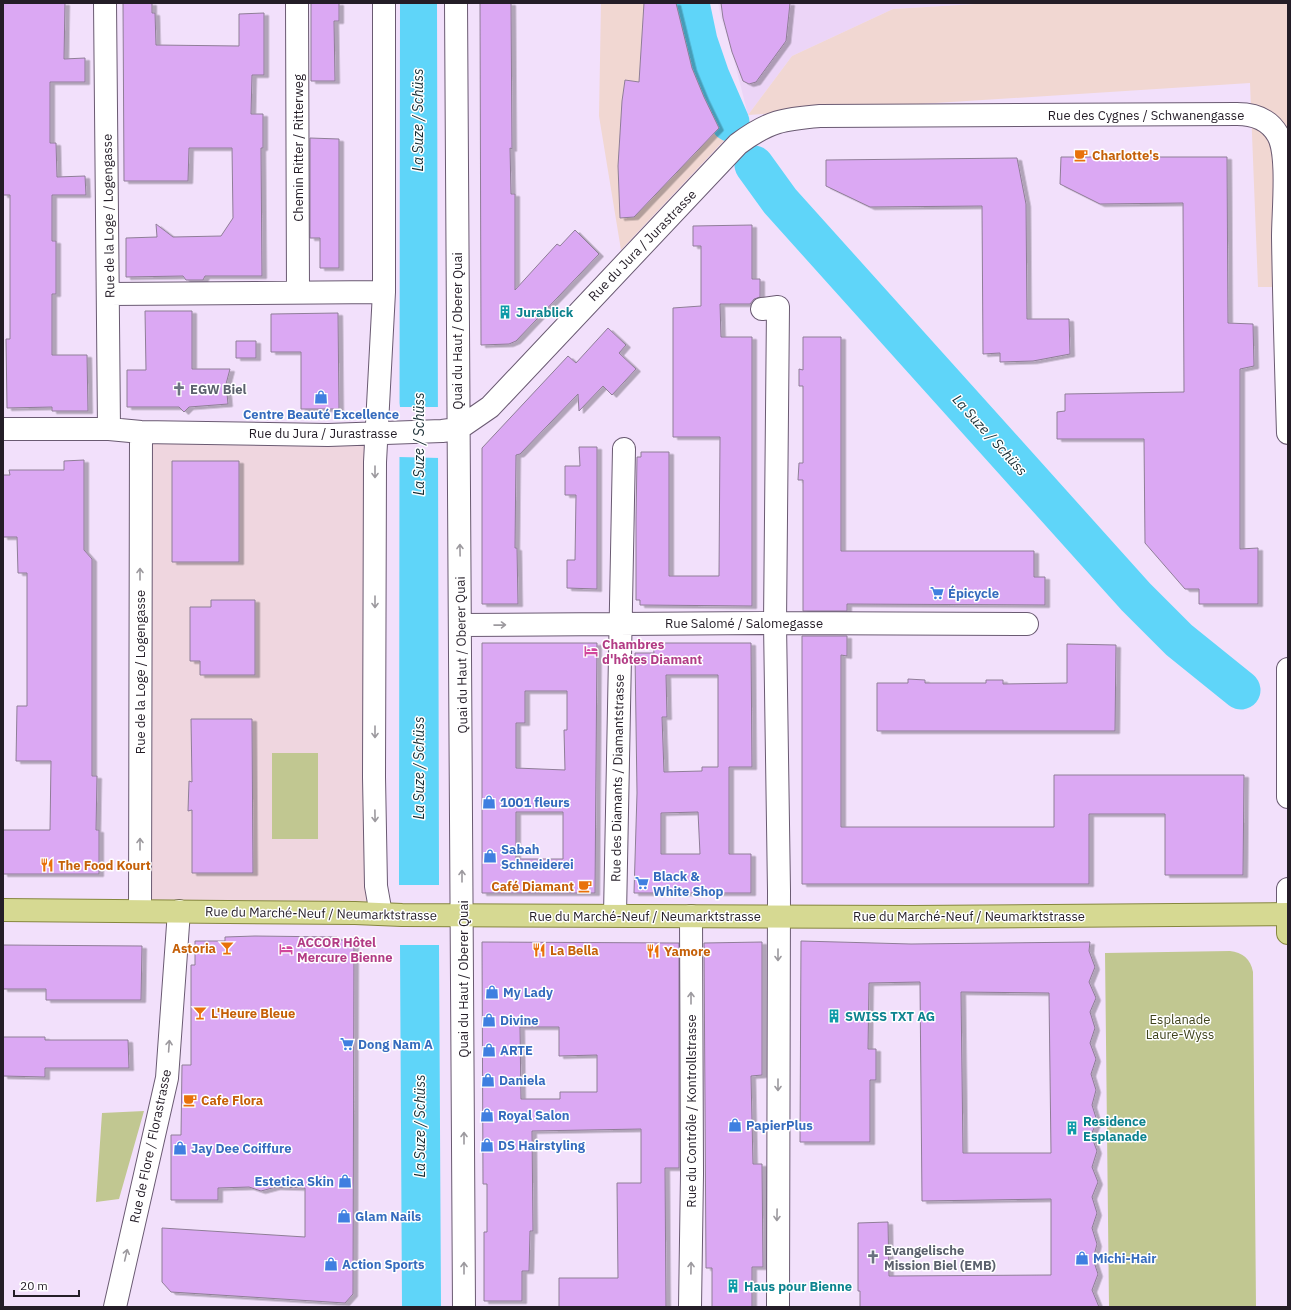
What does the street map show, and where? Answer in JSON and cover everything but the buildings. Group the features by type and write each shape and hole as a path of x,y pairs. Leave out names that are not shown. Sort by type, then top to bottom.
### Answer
{"main road":[{"name":"Rue du Marché-Neuf / Neumarktstrasse","path":"3,910 691,916 1288,914"},
{"path":"1288,914 1288,933"}],"street":[{"name":"Rue de la Loge / Logengasse","path":"105,3 109,294 109,429"},
{"name":"Chemin Ritter / Ritterweg","path":"297,3 298,292"},
{"path":"384,3 384,292 386,433 374,777 376,886 385,914"},
{"name":"Quai du Haut / Oberer Quai","path":"456,3 450,430 461,625 457,915 464,1307"},
{"name":"Rue des Cygnes / Schwanengasse","path":"757,130 792,118 820,116 1237,114 1258,116 1273,127 1279,136 1284,157 1283,237 1288,433"},
{"name":"Rue du Jura / Jurastrasse","path":"3,430 109,429 141,432 386,433 450,430 490,407 738,144 757,130"},
{"path":"109,294 384,292"},
{"path":"762,309 778,307 775,623 778,916 778,1307"},
{"name":"Rue de la Loge / Logengasse","path":"140,911 141,432"},
{"name":"Rue des Diamants / Diamantstrasse","path":"615,915 624,449"},
{"name":"Rue Salomé / Salomegasse","path":"461,625 775,623 1027,624"},
{"path":"1288,669 1288,797"},
{"path":"1288,889 1288,914"},
{"name":"Rue de Flore / Florastrasse","path":"115,1307 167,1078 179,911"},
{"name":"Rue du Contrôle / Kontrollstrasse","path":"690,1307 692,1174 691,916"}],"shaded area":[{"path":"601,3 681,3 683,34 692,68 719,127 748,115 621,250 599,116"},
{"path":"718,3 992,3 893,9 792,56 748,115"},
{"path":"992,3 1288,3 1288,287 1258,287 1250,83 748,115 792,56 893,9"},
{"path":"141,432 377,433 381,914 140,911"}],"green space":[{"path":"272,753 318,753 318,839 272,839"},
{"name":"Esplanade Laure-Wyss","path":"1230,951 1245,957 1250,963 1253,972 1256,1307 1109,1307 1105,953"},
{"path":"144,1111 119,1199 96,1202 102,1113"}],"water":[{"path":"400,3 437,3 439,885 399,885"},
{"path":"400,945 439,945 441,1307 402,1307"}],"pier":[{"path":"399,403 400,407 438,407 440,404 440,458 399,457 398,460"}],"waterway":[{"name":"La Suze / Schüss","path":"690,3 698,41 710,76 730,122"},
{"name":"La Suze / Schüss","path":"754,165 780,201 1136,597 1179,640 1241,690"}],"place":[{"name":"Charlotte's","path":"1081,155"},
{"name":"Jurablick","path":"505,312"},
{"name":"EGW Biel","path":"179,389"},
{"name":"Centre Beauté Excellence","path":"321,397"},
{"name":"Épicycle","path":"937,593"},
{"name":"Chambres d'hôtes Diamant","path":"591,651"},
{"name":"1001 fleurs","path":"489,802"},
{"name":"Sabah Schneiderei","path":"490,856"},
{"name":"The Food Kourt","path":"47,865"},
{"name":"Black & White Shop","path":"642,883"},
{"name":"Café Diamant","path":"585,886"},
{"name":"Astoria","path":"227,948"},
{"name":"ACCOR Hôtel Mercure Bienne","path":"286,949"},
{"name":"La Bella","path":"539,950"},
{"name":"Yamore","path":"653,951"},
{"name":"My Lady","path":"492,992"},
{"name":"L'Heure Bleue","path":"200,1013"},
{"name":"SWISS TXT AG","path":"834,1016"},
{"name":"Divine","path":"489,1020"},
{"name":"Dong Nam A","path":"347,1044"},
{"name":"ARTE","path":"489,1050"},
{"name":"Daniela","path":"488,1080"},
{"name":"Cafe Flora","path":"190,1100"},
{"name":"Royal Salon","path":"487,1115"},
{"name":"PapierPlus","path":"735,1125"},
{"name":"Residence Esplanade","path":"1072,1128"},
{"name":"DS Hairstyling","path":"487,1145"},
{"name":"Jay Dee Coiffure","path":"180,1148"},
{"name":"Estetica Skin","path":"345,1181"},
{"name":"Glam Nails","path":"344,1216"},
{"name":"Evangelische Mission Biel (EMB)","path":"873,1257"},
{"name":"Michi-Hair","path":"1082,1258"},
{"name":"Action Sports","path":"331,1264"},
{"name":"Haus pour Bienne","path":"733,1286"}]}
